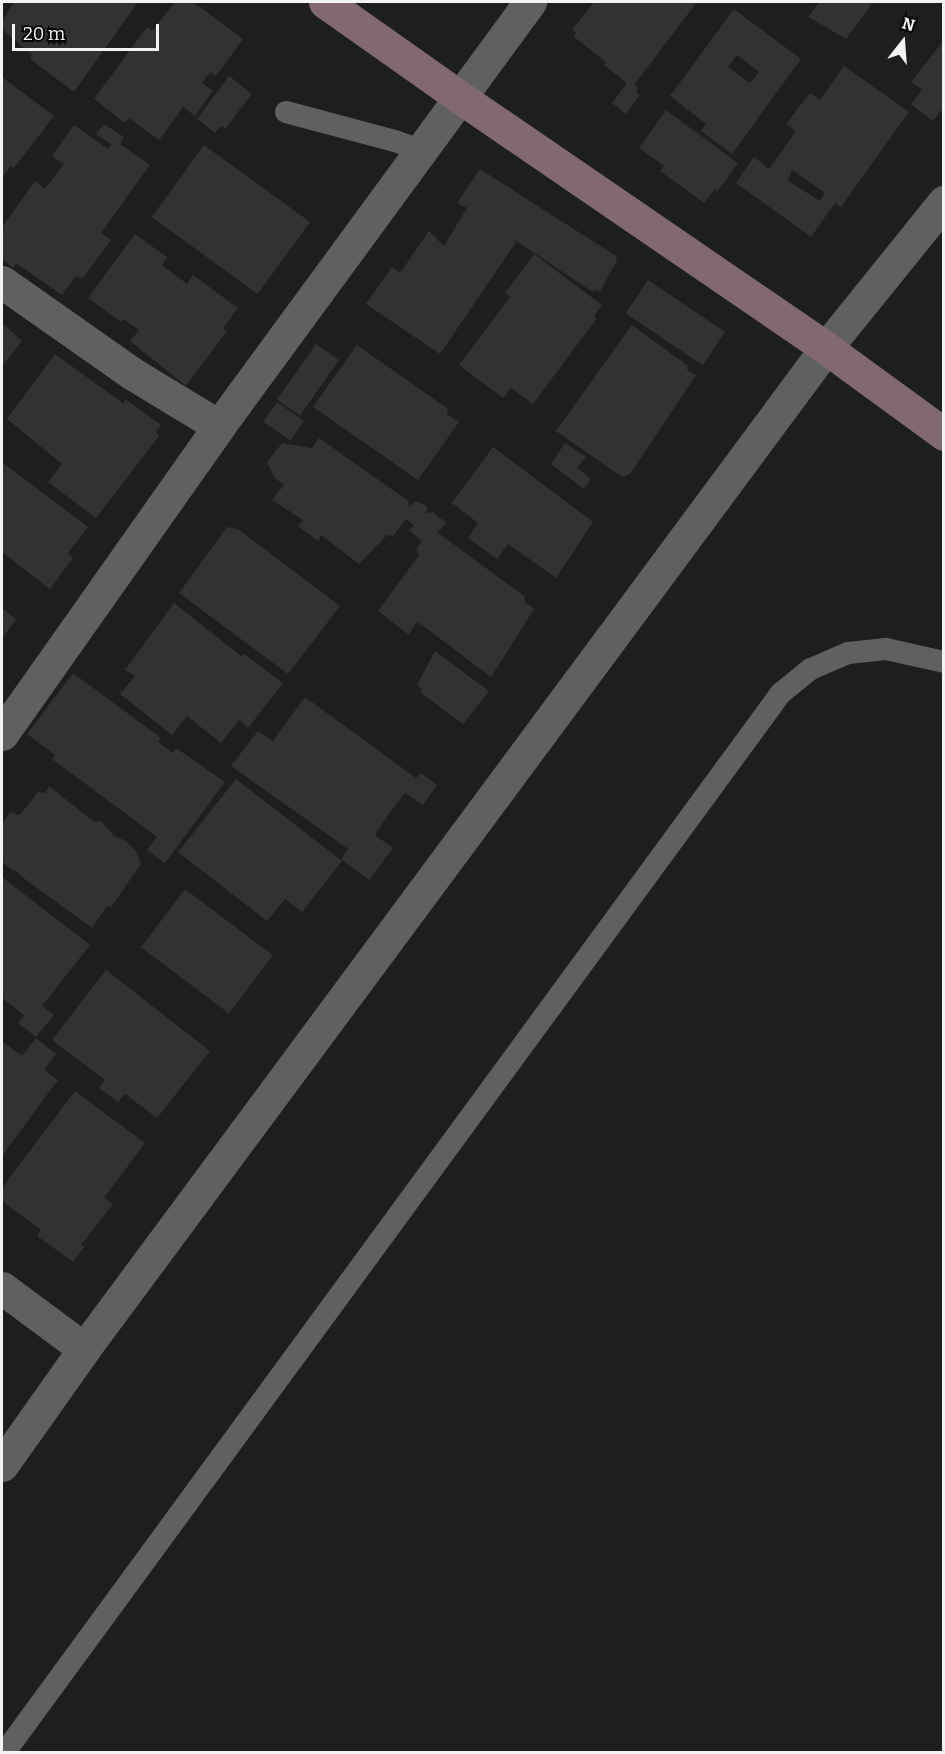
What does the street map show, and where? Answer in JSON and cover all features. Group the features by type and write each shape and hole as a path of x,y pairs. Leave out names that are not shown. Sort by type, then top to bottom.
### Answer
{"main road":[{"path":"325,2 826,348 944,434"}],"street":[{"path":"2,734 219,426 530,2"},
{"path":"2,1466 84,1349 826,348 944,202"},
{"path":"2,282 133,374 219,426"},
{"path":"2,1288 84,1349"}],"lane":[{"path":"286,112 422,151"},
{"path":"5,1752 781,693 811,669 848,653 886,649 944,662"}],"building":[{"path":"14,2 138,2 74,92 30,59 32,55 2,29 2,21"},
{"path":"175,2 193,2 243,39 216,76 210,72 202,83 213,91 195,116 183,107 159,140 129,118 125,123 94,99 147,27 152,31"},
{"path":"594,2 697,2 634,85 638,88 636,92 640,95 626,114 612,103 627,83 604,65 606,62 573,36 576,33 572,30"},
{"path":"819,2 873,2 846,39 808,17"},
{"path":"734,9 801,59 732,154 701,131 706,124 670,96","holes":["737,55 759,72 750,83 728,67"]},
{"path":"944,40 944,107 933,121 911,104 922,90 911,82"},
{"path":"844,66 909,112 841,207 835,203 811,237 736,183 754,157 769,169 796,131 786,124 810,93 820,100","holes":["792,170 825,193 820,201 788,181"]},
{"path":"229,76 252,94 225,129 221,126 215,133 197,119"},
{"path":"2,77 54,116 14,168 11,166 2,178"},
{"path":"666,110 738,163 718,191 715,189 704,203 660,171 664,166 639,148"},
{"path":"104,124 124,137 120,144 150,165 101,233 111,240 82,279 76,276 62,295 16,263 13,268 2,259 2,227 35,181 45,189 64,164 52,156 74,125 108,149 111,144 96,134"},
{"path":"204,145 310,222 258,294 152,217"},
{"path":"480,169 616,256 617,260 600,292 594,289 593,292 507,235 516,242 440,354 366,304 392,267 400,273 429,231 444,246 467,208 457,203"},
{"path":"135,234 167,257 162,265 187,284 193,275 238,308 223,328 227,331 186,386 130,341 139,330 123,319 121,322 88,298"},
{"path":"534,254 602,305 594,316 597,318 533,404 511,388 503,398 459,365 510,297 505,293"},
{"path":"648,280 725,332 703,365 626,313"},
{"path":"2,323 22,341 2,366"},
{"path":"632,325 688,366 687,370 696,375 630,474 622,477 556,431"},
{"path":"316,344 339,360 300,416 277,400"},
{"path":"357,345 448,409 447,414 459,422 418,480 313,407"},
{"path":"55,354 124,404 125,399 161,425 156,432 159,436 96,518 48,482 62,464 7,419"},
{"path":"277,402 304,421 290,441 263,422"},
{"path":"319,438 407,500 410,506 416,501 427,506 426,513 433,512 446,523 437,532 524,596 525,602 534,609 491,677 416,622 409,635 378,611 420,554 416,550 422,541 409,530 414,525 406,519 393,536 387,535 359,564 321,535 318,541 298,526 303,520 272,500 284,485 275,478 267,462 282,443 312,448"},
{"path":"565,443 586,457 577,468 591,479 584,489 551,464"},
{"path":"493,447 593,522 556,578 508,544 497,559 468,538 478,523 452,503"},
{"path":"2,462 88,527 68,553 73,558 50,589 2,552"},
{"path":"227,527 238,529 340,606 288,674 179,593"},
{"path":"174,603 241,656 244,654 283,683 248,728 239,720 221,743 187,716 172,735 120,694 135,676 125,670"},
{"path":"2,608 16,619 2,639"},
{"path":"435,651 489,691 463,724 420,692 422,690 417,685"},
{"path":"73,673 161,738 158,742 173,753 176,748 225,782 165,863 147,850 157,837 52,759 55,755 27,734"},
{"path":"305,697 416,778 421,773 437,785 423,805 405,793 386,818 375,835 393,848 369,880 341,859 348,849 231,766 258,731 273,741"},
{"path":"236,779 342,861 302,912 285,899 267,921 178,852"},
{"path":"49,786 94,822 101,821 114,836 126,841 136,851 141,864 111,907 107,906 92,928 2,862 2,824 10,812 20,815 38,792 45,793"},
{"path":"2,877 90,945 42,1006 54,1015 36,1037 18,1023 24,1015 2,998"},
{"path":"185,889 273,955 229,1014 141,947"},
{"path":"106,970 210,1051 157,1118 125,1094 118,1102 99,1088 105,1080 52,1040"},
{"path":"36,1038 56,1054 44,1070 58,1080 2,1156 2,1041 22,1056"},
{"path":"75,1091 145,1143 104,1198 113,1204 81,1245 84,1247 73,1262 37,1236 41,1230 2,1201 2,1188"}]}
